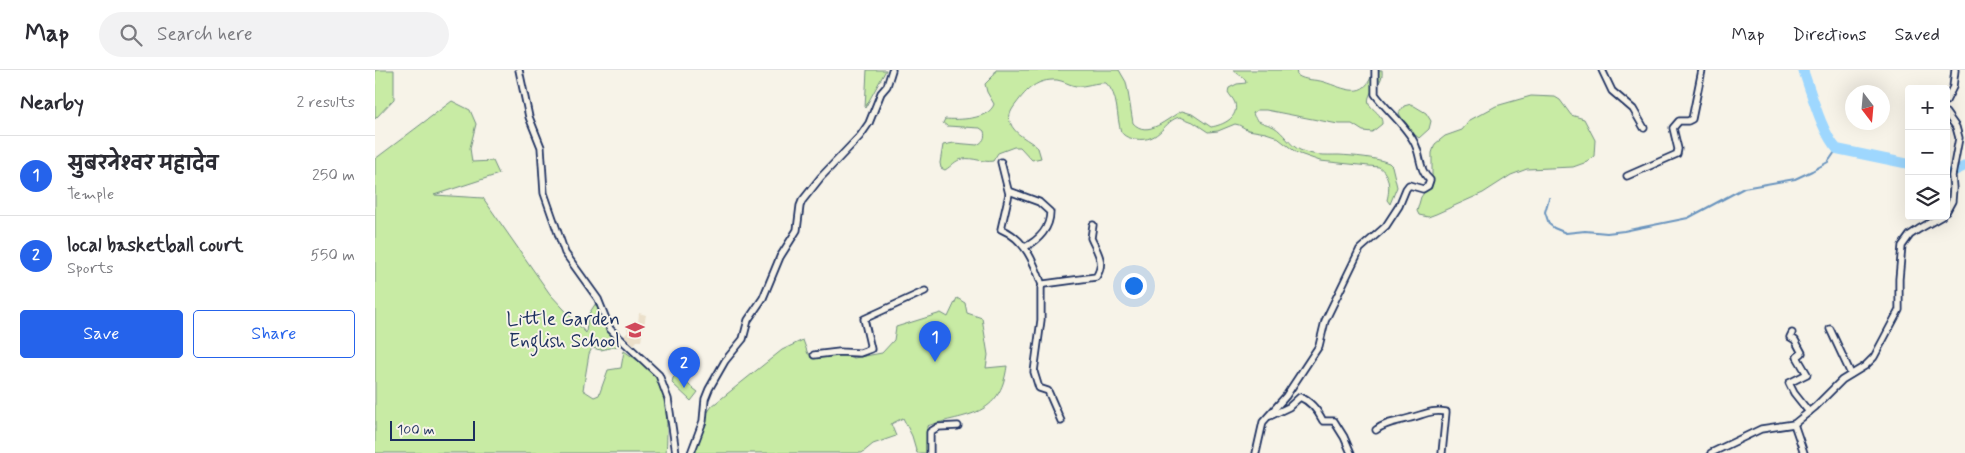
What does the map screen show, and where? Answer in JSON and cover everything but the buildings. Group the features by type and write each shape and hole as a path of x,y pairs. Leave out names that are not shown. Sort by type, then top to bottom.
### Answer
{"street":[{"path":"519,70 529,117 541,148 544,193 565,253 598,298 610,329 659,375 668,399 676,453"},
{"path":"691,453 703,421 705,399 709,389 725,361 743,339 748,320 763,298 780,256 797,230 802,200 869,124 881,92 887,86 892,70"},
{"path":"1256,453 1263,422 1286,396 1316,350 1325,321 1360,248 1386,226 1399,206 1405,189 1409,185 1423,189 1428,186 1430,180 1423,172 1415,144 1410,135 1375,94 1375,70"},
{"path":"1602,70 1612,91 1633,109 1645,128"},
{"path":"1627,176 1677,154 1678,150 1673,128 1679,121 1692,119 1702,70"},
{"path":"1950,93 1953,87 1955,70"},
{"path":"1950,119 1959,132 1952,176 1953,188 1950,205"},
{"path":"1001,162 1009,191 1001,229 1012,234 1025,247 1041,285 1041,320 1034,372 1039,388 1048,391 1061,421"},
{"path":"1009,191 1039,202 1050,212 1050,221 1042,234 1025,247"},
{"path":"1711,453 1761,429 1777,425 1794,424 1841,380 1865,366 1874,357 1896,316 1900,304 1898,292 1901,254 1905,240 1935,220"},
{"path":"1041,285 1096,277 1101,265 1098,250 1091,238 1093,225"},
{"path":"814,355 839,352 860,353 871,349 864,319 925,291"},
{"path":"1830,329 1851,374"},
{"path":"1792,333 1790,337 1795,340 1802,353 1797,357 1807,374 1789,383 1794,393 1809,412"},
{"path":"1267,417 1289,407 1300,397 1314,408 1323,422 1334,422 1345,437 1351,453"},
{"path":"1376,430 1386,423 1413,418 1429,411 1446,412 1442,453"},
{"path":"1794,424 1803,453"},
{"path":"930,453 931,432 938,427 958,426"}],"shaded area":[{"name":"Little Garden English School","path":"639,313 646,315 641,341 637,341 634,345 624,336 628,332 627,328 638,323"}],"green space":[{"path":"375,70 394,70 394,99 375,119"},
{"path":"867,70 886,70 865,108"},
{"path":"996,70 1119,70 1126,82 1133,123 1145,129 1157,126 1182,111 1192,114 1211,127 1229,120 1235,113 1236,108 1228,92 1229,88 1237,84 1246,83 1245,79 1233,70 1296,70 1297,75 1303,78 1353,90 1365,86 1370,80 1373,70 1382,70 1380,82 1371,93 1368,101 1382,120 1382,124 1372,132 1363,131 1352,124 1338,124 1266,110 1257,110 1253,113 1258,121 1274,127 1293,145 1305,152 1319,155 1364,157 1389,163 1392,166 1397,187 1390,204 1387,200 1389,187 1387,178 1379,167 1320,161 1297,153 1275,136 1248,130 1235,124 1218,131 1208,132 1193,122 1180,117 1174,119 1157,135 1151,138 1129,138 1121,132 1113,93 1106,83 1076,86 1057,80 1044,81 1033,86 1020,99 1010,115 1012,127 1038,148 1041,158 1032,160 1020,147 1014,147 998,153 993,161 963,159 945,170 941,168 943,145 954,143 977,145 983,140 985,136 984,131 980,128 947,126 943,123 945,119 965,119 980,116 991,109 994,104 985,84"},
{"path":"1531,96 1555,97 1560,100 1571,115 1584,119 1595,140 1594,156 1587,162 1573,167 1527,169 1511,175 1483,193 1436,214 1428,217 1419,215 1417,211 1421,197 1432,182 1432,153 1435,144 1445,136 1462,130 1470,120 1496,106"},
{"path":"452,101 470,110 476,124 470,148 472,162 493,161 499,174 434,195 483,198 550,294 586,333 588,315 596,303 608,330 622,345 601,350 592,348 589,354 583,390 594,397 599,395 608,370 621,368 624,351 643,365 654,374 662,390 667,423 666,453 375,453 375,159"},
{"path":"1411,104 1426,113 1431,121 1429,129 1419,138 1407,129 1399,113 1404,106"},
{"path":"957,298 965,303 967,313 982,318 988,355 986,368 1007,366 1003,383 997,395 989,404 979,411 968,415 927,426 927,453 917,453 912,436 903,418 891,424 896,436 873,444 862,453 692,453 698,426 712,406 782,350 803,340 808,354 831,351 854,358 882,353 894,340 896,327 941,313 948,317"},
{"path":"676,375 698,392 691,401 672,383"}],"waterway":[{"path":"1803,70 1826,133 1837,149 1905,163"},
{"path":"1549,198 1545,212 1549,224 1554,228 1566,233 1624,231 1688,218 1744,188 1795,179 1828,162 1837,149"},
{"path":"1950,173 1965,166"}],"place":[{"name":"Little Garden English School","path":"635,330"},
{"name":"सुबरनेश्वर महादेव","path":"935,362"},
{"name":"local basketball court","path":"684,388"}]}
